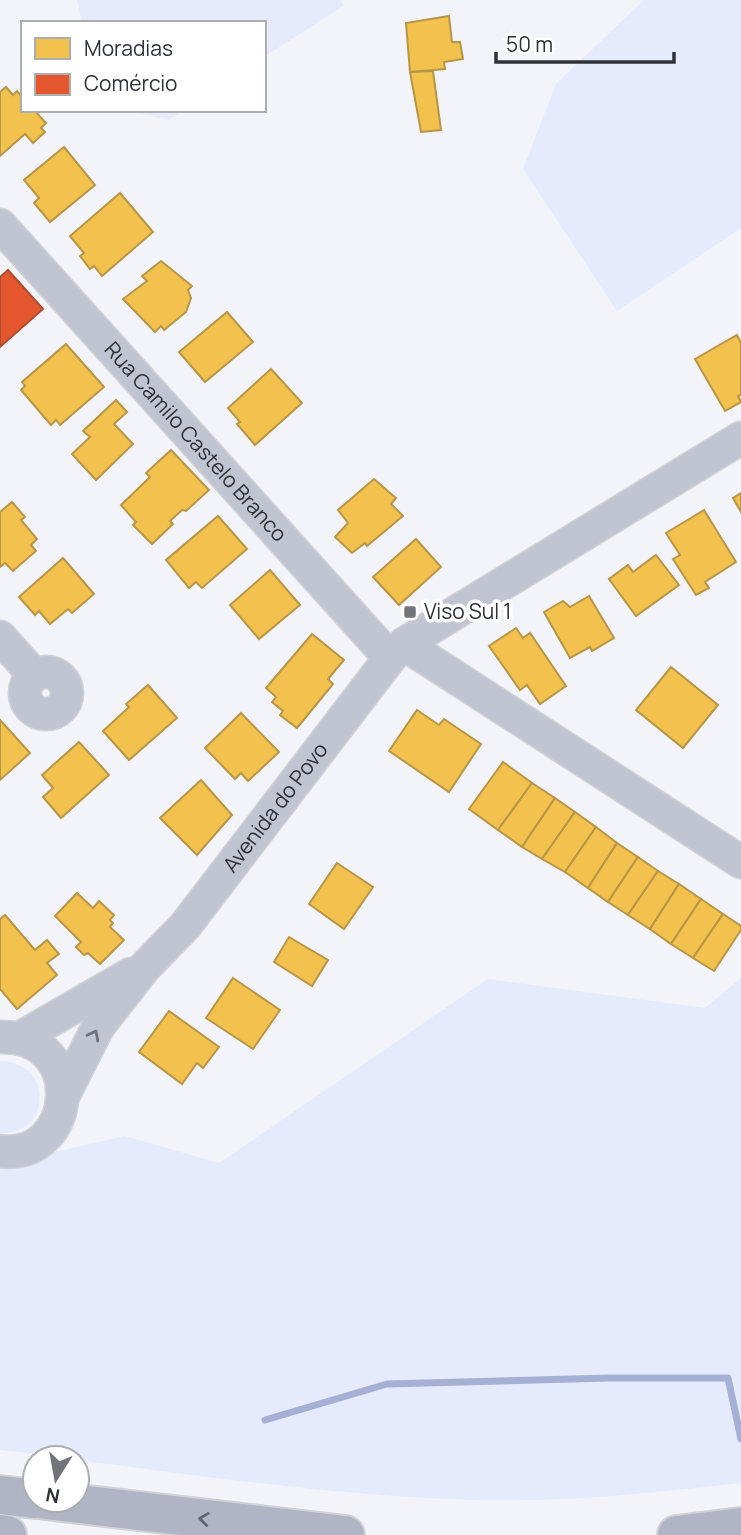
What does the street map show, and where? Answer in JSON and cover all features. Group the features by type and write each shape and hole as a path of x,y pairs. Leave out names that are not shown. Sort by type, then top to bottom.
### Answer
{"main road":[{"path":"0,1495 21,1497"},
{"path":"91,1505 345,1535"},
{"path":"677,1535 741,1527"},
{"path":"0,1534 7,1535"}],"street":[{"name":"Rua Camilo Castelo Branco","path":"0,225 397,651 741,862"},
{"path":"397,651 741,438"},
{"path":"0,637 34,675"},
{"name":"Avenida do Povo","path":"63,1096 98,1027 145,967 185,926 397,651"},
{"name":"Avenida do Povo","path":"5,1037 145,967"},
{"name":"Avenida do Povo","path":"0,1151 23,1149 39,1141 52,1129 60,1113 63,1096 62,1081 47,1054 34,1044 5,1037"}],"shaded area":[{"path":"77,0 341,0 343,6 266,56 266,21 82,21"},
{"path":"644,0 741,0 741,228 617,311 523,169 556,84"},
{"path":"135,112 180,112 169,120"},
{"path":"741,978 741,1483 573,1499 506,1501 422,1498 274,1485 91,1462 91,1444 21,1444 21,1452 0,1450 0,1164 125,1136 219,1163 488,979 705,1008"},
{"path":"0,1061 18,1065 30,1073 38,1085 40,1098 37,1112 29,1123 17,1131 0,1133"}],"building: Moradias":[{"path":"449,16 452,42 460,42 463,59 444,62 445,69 410,72 406,23"},
{"path":"433,71 441,130 421,132 410,72"},
{"path":"6,87 13,95 17,91 21,96 21,112 36,112 46,123 41,128 45,132 33,143 25,134 0,156 0,92"},
{"path":"64,147 95,185 50,222 34,203 39,198 24,180"},
{"path":"120,193 153,232 102,276 94,266 90,269 80,256 84,253 70,236"},
{"path":"161,261 192,286 188,290 191,298 186,312 164,330 161,326 155,332 123,299 147,281 142,276"},
{"path":"227,312 253,342 205,382 179,352"},
{"path":"737,335 741,343 741,395 738,396 741,402 725,411 695,359"},
{"path":"66,344 104,387 60,425 56,420 51,425 21,390 25,386 22,382"},
{"path":"271,369 302,403 255,445 237,424 240,422 228,408"},
{"path":"116,400 127,412 114,424 133,444 96,480 72,454 90,437 83,431"},
{"path":"171,450 209,490 186,511 182,510 170,521 173,524 152,544 133,525 136,522 121,505 150,477 146,473"},
{"path":"374,479 396,498 391,504 403,516 367,546 365,543 352,553 335,537 348,523 338,510"},
{"path":"741,493 741,512 733,498"},
{"path":"12,502 25,517 21,520 37,539 31,545 36,551 13,571 5,563 0,567 0,512"},
{"path":"704,510 736,562 705,582 709,588 696,595 673,559 680,555 666,533"},
{"path":"218,516 247,549 202,588 196,582 189,588 166,560"},
{"path":"416,539 441,567 399,605 373,577"},
{"path":"656,555 679,585 636,616 609,579 628,565 633,572"},
{"path":"63,558 94,594 72,613 68,609 50,624 39,611 35,615 19,597"},
{"path":"270,570 300,605 259,639 230,605"},
{"path":"589,596 614,638 592,651 590,647 570,658 544,612 563,601 570,607"},
{"path":"516,628 523,638 530,633 566,686 540,704 527,685 520,690 489,646"},
{"path":"312,634 344,660 328,679 333,684 297,728 280,715 283,711 272,702 276,697 266,688"},
{"path":"671,667 718,705 683,748 636,710"},
{"path":"148,685 177,718 129,760 103,731 129,707 126,704"},
{"path":"417,710 439,725 444,719 481,744 449,792 389,751"},
{"path":"241,713 279,752 248,781 241,773 235,779 205,748"},
{"path":"0,720 30,753 0,780"},
{"path":"79,742 109,775 61,818 43,797 53,788 42,775"},
{"path":"503,762 532,783 498,830 469,809"},
{"path":"201,780 232,815 197,855 160,818"},
{"path":"532,783 555,798 522,847 498,830"},
{"path":"555,798 575,812 542,859 522,847"},
{"path":"575,812 596,827 565,872 542,859"},
{"path":"596,827 617,843 588,888 565,872"},
{"path":"617,843 638,857 608,902 588,888"},
{"path":"638,857 658,871 628,915 608,902"},
{"path":"337,863 373,887 344,929 309,904"},
{"path":"658,871 679,884 650,929 628,915"},
{"path":"679,884 701,899 671,944 650,929"},
{"path":"77,893 93,908 99,901 114,915 110,920 113,923 110,927 124,940 100,964 76,947 81,942 55,916"},
{"path":"701,899 723,914 693,958 671,944"},
{"path":"723,914 741,926 741,930 714,971 693,958"},
{"path":"5,915 35,950 47,940 59,954 47,963 57,975 17,1009 0,989 0,919"},
{"path":"289,937 328,960 312,986 274,962"},
{"path":"233,978 280,1010 253,1049 206,1018"},
{"path":"169,1011 219,1047 203,1068 197,1063 182,1084 139,1052"}],"building: Comércio":[{"path":"8,270 43,309 0,347 0,277"}],"waterway":[{"path":"265,1420 387,1384 728,1378 741,1439"}],"place":[{"name":"Viso Sul 1","path":"410,612"}]}
